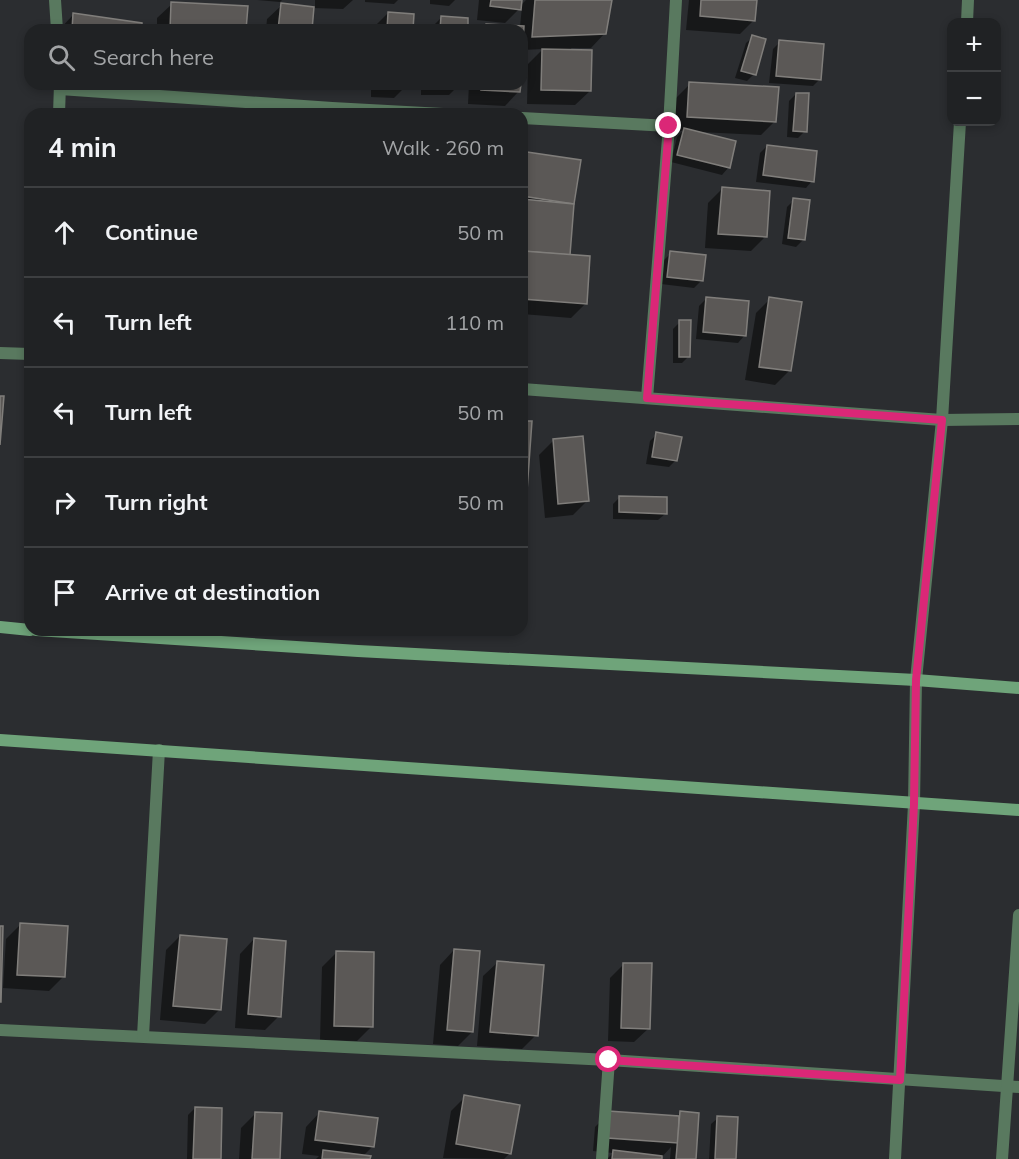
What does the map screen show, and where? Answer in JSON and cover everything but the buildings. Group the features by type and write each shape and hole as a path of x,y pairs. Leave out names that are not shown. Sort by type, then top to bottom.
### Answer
{"street":[{"path":"55,0 57,24"},
{"path":"647,398 669,126 676,0"},
{"path":"967,18 968,0"},
{"path":"59,108 60,90"},
{"path":"109,90 332,108"},
{"path":"528,118 669,126"},
{"path":"895,1159 914,804 916,680 942,420 960,126"},
{"path":"0,353 24,354"},
{"path":"528,389 942,420 1019,420"},
{"path":"0,627 24,629"},
{"path":"198,636 1019,688"},
{"path":"0,740 1019,810"},
{"path":"142,1036 159,750"},
{"path":"1002,1159 1013,1086 1019,915"},
{"path":"0,1030 609,1060 1013,1086"},
{"path":"602,1159 609,1060"}],"route":[{"path":"609,1060 900,1080 914,804 916,680 942,420 647,398 669,126"}]}
